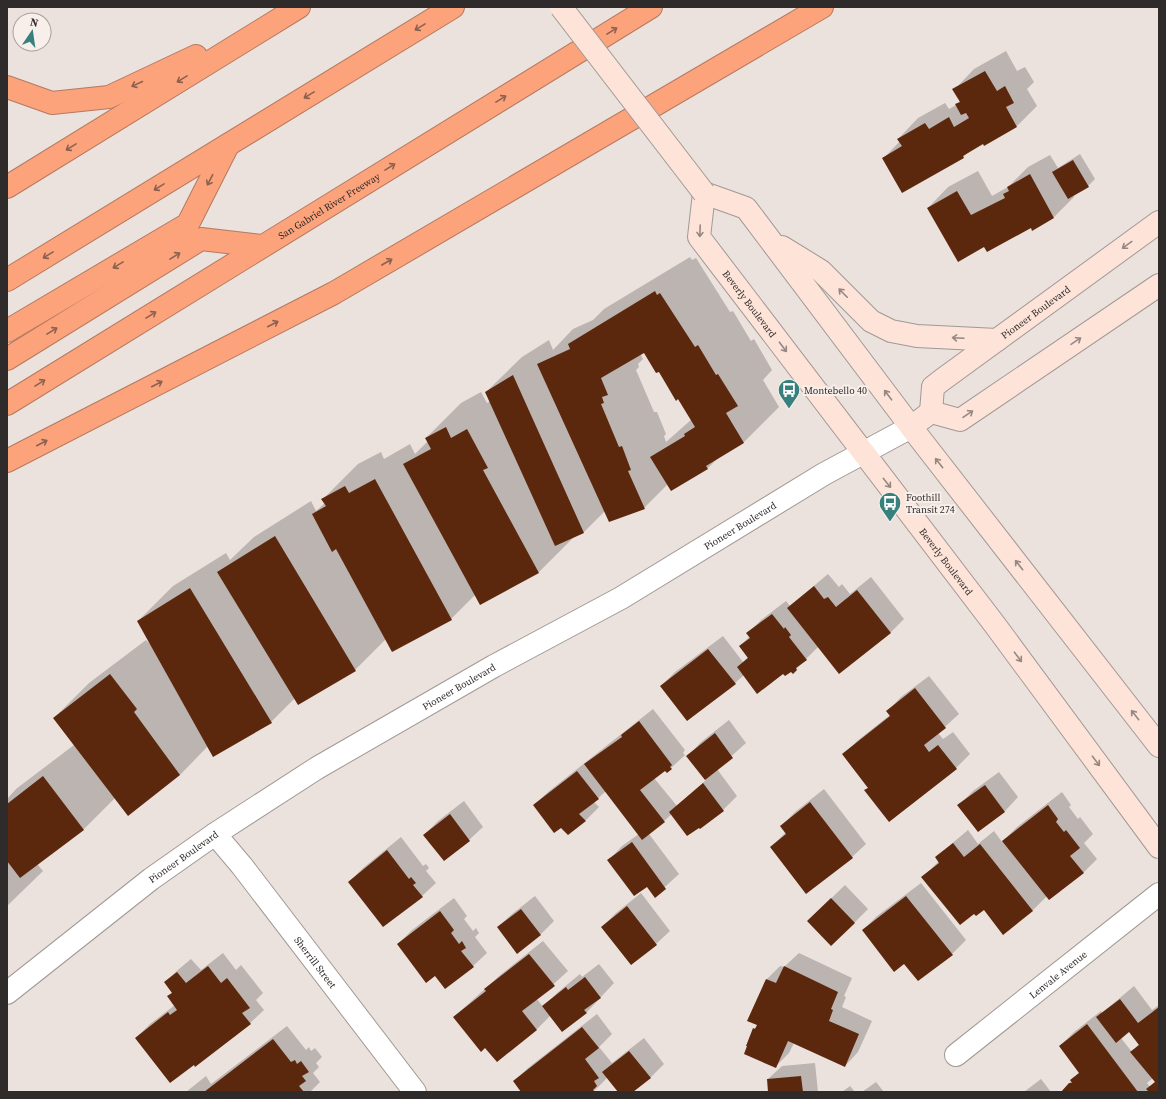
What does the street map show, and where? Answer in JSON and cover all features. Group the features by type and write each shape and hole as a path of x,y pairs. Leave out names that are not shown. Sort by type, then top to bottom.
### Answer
{"highway":[{"path":"7,87 52,103 109,97 299,7"},
{"path":"7,187 299,7"},
{"path":"7,280 453,7"},
{"name":"San Gabriel River Freeway","path":"7,404 261,246 651,7"},
{"path":"7,461 334,293 822,7"},
{"path":"7,331 188,224 228,145"},
{"path":"7,359 201,239 261,246"}],"main road":[{"path":"561,7 704,193 746,208 911,427 1159,746"},
{"name":"Beverly Boulevard","path":"704,193 699,237 862,453 995,625 1159,847"},
{"name":"Pioneer Boulevard","path":"911,427 931,412 934,387 1159,222"},
{"path":"771,240 821,271 871,321 891,331 917,336 997,340"},
{"path":"931,412 960,420 1159,285"}],"street":[{"name":"Pioneer Boulevard","path":"7,993 151,879 215,834 317,768 494,666 621,598 824,474 911,427"},
{"name":"Sherrill Street","path":"215,834 242,866 415,1092"},
{"name":"Lenvale Avenue","path":"956,1055 1159,894"}],"building":[{"path":"985,71 997,91 1005,86 1014,103 1006,107 1017,127 984,146 983,144 963,156 964,158 902,193 882,158 902,146 897,139 925,123 929,129 949,117 954,127 969,118 966,113 961,115 955,104 960,102 952,89"},
{"path":"1073,160 1089,187 1068,199 1052,172"},
{"path":"1030,174 1054,218 1032,231 1031,228 987,252 984,247 958,262 927,208 957,191 971,215 1005,198 1003,194 1009,191 1007,187"},
{"path":"655,291 657,295 660,293 695,347 698,345 716,375 718,374 738,406 726,413 744,443 706,466 708,469 671,491 650,457 685,436 684,434 695,427 678,399 676,401 659,372 656,373 644,353 601,378 608,395 602,397 604,403 601,404 619,447 622,446 631,470 628,471 645,509 609,522 537,364 570,349 568,344"},
{"path":"513,375 584,533 555,546 485,392"},
{"path":"446,427 451,438 467,429 488,468 483,470 539,573 480,605 403,464 431,449 425,438"},
{"path":"375,479 452,620 392,652 336,549 332,552 312,514 326,506 321,499 345,486 349,493"},
{"path":"275,536 356,671 298,705 217,572"},
{"path":"814,586 824,599 828,597 836,607 857,590 891,633 839,674 787,608"},
{"path":"190,588 272,723 213,757 137,621"},
{"path":"772,614 784,629 785,627 791,635 789,637 807,660 796,668 797,670 793,674 791,672 785,676 783,674 757,694 737,667 748,658 739,646 750,638 746,633"},
{"path":"708,649 736,684 687,721 660,686"},
{"path":"110,674 137,709 134,712 180,775 128,816 53,718"},
{"path":"915,688 946,728 924,745 929,752 938,745 957,769 889,822 864,790 868,788 842,754 890,716 886,711"},
{"path":"639,721 672,765 670,767 672,769 667,773 665,771 640,790 665,822 642,840 584,764 622,737 621,735"},
{"path":"715,733 733,758 705,780 686,756"},
{"path":"577,771 599,799 579,814 586,821 568,835 561,828 554,833 533,805"},
{"path":"43,776 84,830 20,878 7,861 7,804"},
{"path":"703,783 724,811 700,829 699,828 687,836 669,812"},
{"path":"985,785 1005,812 978,832 957,805"},
{"path":"810,802 853,858 806,894 770,847 786,834 780,826"},
{"path":"1048,805 1058,819 1056,822 1064,832 1066,830 1080,848 1070,856 1084,873 1049,900 1002,841"},
{"path":"450,814 470,841 444,861 423,835"},
{"path":"632,842 666,889 655,898 647,887 634,896 607,860"},
{"path":"953,843 964,857 980,844 1033,911 1003,935 984,910 976,916 974,914 960,925 921,877 939,863 935,857"},
{"path":"387,850 409,879 411,877 416,883 413,885 423,897 383,927 348,882"},
{"path":"906,896 953,955 918,981 904,964 894,972 862,930"},
{"path":"831,898 855,923 831,946 807,921"},
{"path":"627,906 657,945 631,965 601,927"},
{"path":"521,909 541,935 517,954 497,927"},
{"path":"440,911 454,930 451,933 459,944 462,941 466,948 461,951 474,967 445,989 435,976 426,983 397,944"},
{"path":"529,954 555,986 522,1011 537,1030 497,1062 485,1048 481,1052 453,1017 486,991 484,989"},
{"path":"208,966 221,983 227,978 250,1008 242,1013 251,1024 195,1067 194,1065 170,1083 135,1038 168,1012 170,1015 177,1010 167,996 172,993 164,982 177,972 186,983"},
{"path":"784,966 838,992 831,1009 833,1010 829,1021 859,1034 845,1067 788,1041 776,1068 744,1054 753,1028 755,1029 757,1025 747,1021 766,979 776,983"},
{"path":"585,977 601,998 584,1010 587,1013 562,1032 542,1006 566,987 568,990"},
{"path":"1120,999 1138,1023 1159,1007 1159,1092 1149,1092 1146,1089 1155,1082 1130,1052 1139,1045 1129,1032 1116,1043 1096,1017"},
{"path":"1087,1024 1138,1092 1061,1092 1069,1083 1072,1083 1070,1080 1079,1073 1059,1046"},
{"path":"582,1027 599,1048 585,1059 599,1078 594,1081 597,1086 593,1090 595,1092 521,1092 513,1081"},
{"path":"273,1039 291,1062 295,1060 297,1064 301,1061 309,1072 302,1076 306,1081 299,1086 304,1092 204,1092"},
{"path":"629,1051 651,1078 633,1092 618,1092 602,1072"},
{"path":"801,1076 803,1092 768,1092 767,1079"}],"place":[{"name":"Montebello 40","path":"789,410"},
{"name":"Foothill Transit 274","path":"890,522"}]}
